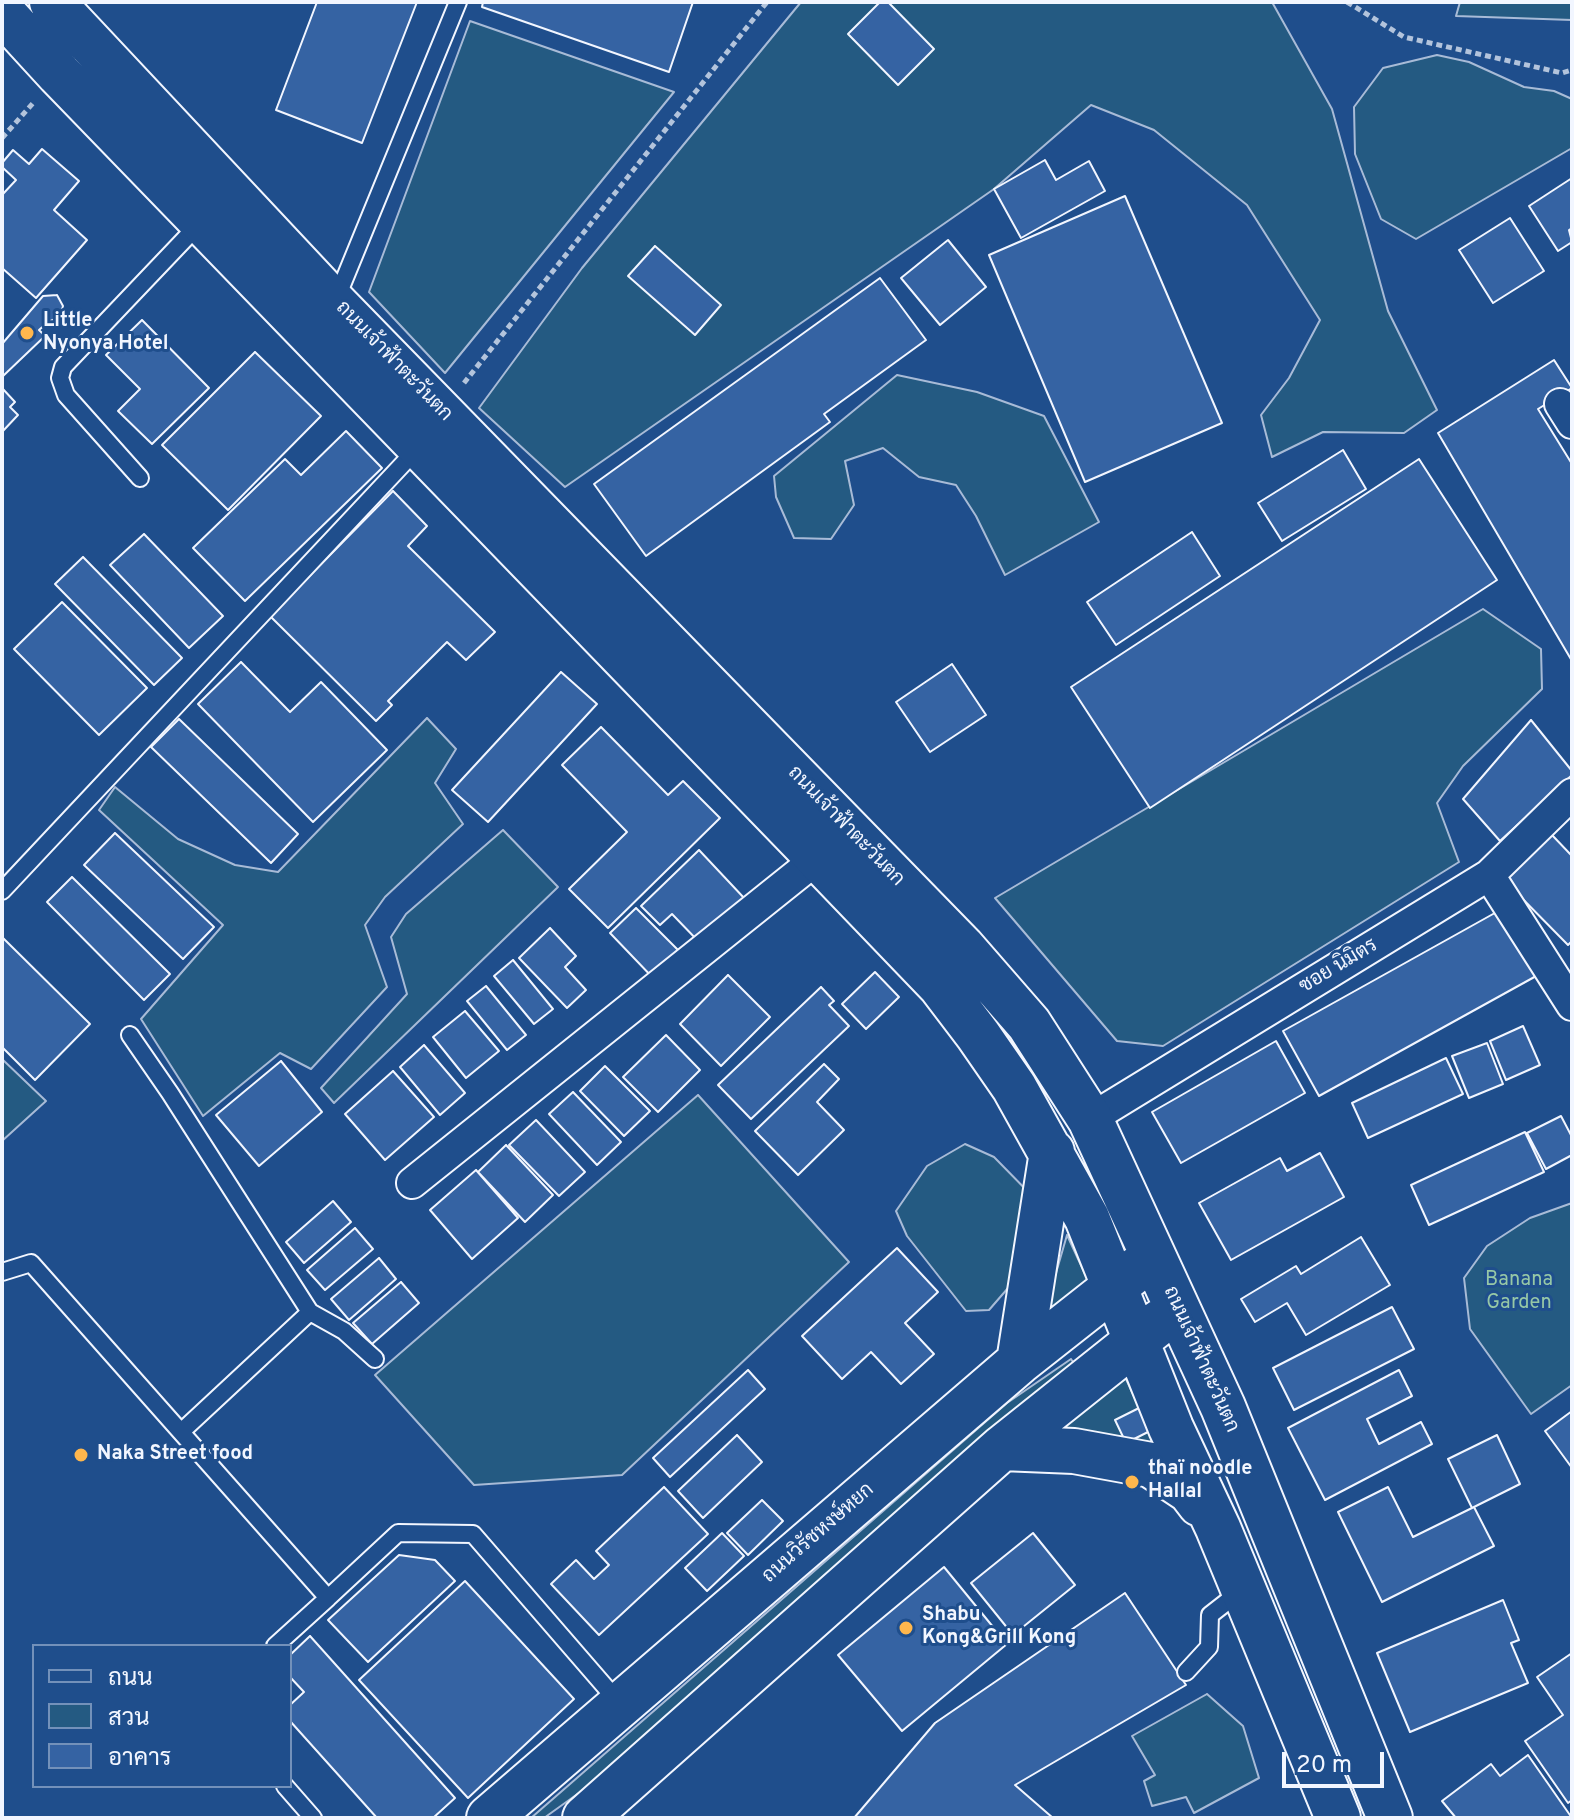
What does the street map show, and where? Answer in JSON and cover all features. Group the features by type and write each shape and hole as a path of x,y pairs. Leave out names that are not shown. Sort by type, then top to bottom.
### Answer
{"main road":[{"name":"ถนนเจ้าฟ้าตะวันตก","path":"52,2 334,303 431,429 954,1004 1014,1087 1087,1218 1171,1428 1218,1528 1338,1818"},
{"name":"ถนนเจ้าฟ้าตะวันตก","path":"2,12 202,220 431,429 962,947 1029,1024 1090,1119 1223,1407 1390,1818"},
{"path":"1019,1362 1052,1152"},
{"name":"ถนนวิรัชหงษ์หยก","path":"489,1818 1019,1362 1153,1256"},
{"path":"585,1818 1002,1448 1177,1309"},
{"path":"1002,1448 1074,1451 1151,1465 1190,1491 1218,1528"}],"street":[{"name":"ซอย นิมิตร","path":"1090,1119 1489,875 1572,794"},
{"path":"412,1183 818,858"},
{"path":"1489,875 1572,1005"}],"lane":[{"path":"334,303 458,2"},
{"path":"140,478 66,395 60,378 63,367 202,220"},
{"path":"2,891 431,429"},
{"path":"130,1035 310,1312 344,1331 375,1359"},
{"path":"2,1272 31,1263 328,1598"},
{"path":"181,1432 310,1312"},
{"path":"277,1644 398,1533 473,1534 621,1705"},
{"path":"1186,1672 1209,1647 1210,1615 1243,1589"},
{"path":"287,1788 313,1818"}],"path":[{"path":"431,429 767,2"},
{"path":"1347,2 1404,37 1562,73 1572,70"},
{"path":"2,138 59,74"}],"green space":[{"path":"801,2 1272,2 1332,109 1388,311 1437,410 1404,433 1323,432 1272,457 1261,415 1289,378 1320,320 1247,205 1154,130 1091,105 994,189 565,487 479,408 582,268"},
{"path":"1460,2 1572,2 1572,20 1456,16"},
{"path":"470,21 674,92 445,373 369,292"},
{"path":"1437,55 1469,62 1524,87 1554,91 1572,99 1572,148 1416,239 1381,219 1355,154 1354,107 1383,68"},
{"path":"897,375 977,392 1044,416 1099,522 1005,575 976,516 956,485 919,477 883,448 845,461 854,505 831,539 794,538 776,497 774,476"},
{"path":"1483,609 1541,649 1542,689 1463,766 1437,803 1459,862 1163,1046 1117,1041 995,898"},
{"path":"427,718 456,749 435,783 463,824 385,897 365,925 387,987 311,1069 280,1053 203,1116 141,1019 223,925 99,810 115,787 178,839 235,865 278,872"},
{"path":"503,830 558,887 334,1103 321,1088 407,994 391,937 406,914"},
{"path":"2,1059 46,1101 2,1141"},
{"path":"698,1095 849,1262 622,1475 474,1485 375,1375"},
{"path":"965,1144 994,1157 1041,1205 1015,1280 989,1310 966,1311 907,1236 896,1211 927,1166"},
{"name":"Banana Garden","path":"1572,1203 1572,1385 1531,1414 1470,1329 1464,1278 1487,1246 1530,1218"},
{"path":"1067,1235 1103,1313 1036,1342"},
{"path":"1071,1359 1075,1365 629,1757 544,1818 531,1818 1007,1403"},
{"path":"1121,1368 1159,1451 1051,1437"},
{"path":"1207,1694 1243,1726 1259,1778 1194,1813 1186,1797 1152,1806 1144,1781 1155,1775 1132,1736"}],"building":[{"path":"317,2 417,2 362,143 276,110"},
{"path":"483,2 693,2 669,72 482,7"},
{"path":"880,2 888,2 934,49 898,85 848,34"},
{"path":"42,149 79,181 54,210 87,240 36,298 2,268 2,195 16,180 2,167 2,163 13,150 29,164"},
{"path":"1045,160 1056,180 1089,161 1105,191 1021,238 994,189"},
{"path":"1572,178 1572,228 1569,230 1572,242 1558,251 1529,206"},
{"path":"1125,196 1222,423 1085,482 989,255"},
{"path":"1510,218 1544,271 1493,303 1459,250"},
{"path":"948,240 986,287 940,325 901,278"},
{"path":"655,246 721,305 695,335 628,276"},
{"path":"880,278 926,340 824,414 830,422 646,556 594,484"},
{"name":"Little Nyonya Hotel","path":"57,295 63,306 60,317 39,330 45,336 2,377 2,344 43,296"},
{"path":"142,320 209,388 152,444 118,411 140,389 106,355"},
{"path":"255,352 321,416 228,510 162,445"},
{"path":"1554,360 1572,388 1538,409 1572,464 1572,661 1438,433"},
{"name":"Little Nyonya Hotel","path":"2,388 15,402 10,407 18,415 2,432"},
{"path":"346,431 382,468 245,601 193,548 285,459 301,475"},
{"path":"1343,450 1366,489 1282,541 1258,503"},
{"path":"1419,459 1497,580 1150,808 1071,687"},
{"path":"393,491 427,526 408,546 495,632 466,660 447,642 388,701 392,705 376,721 270,616"},
{"path":"1192,532 1220,576 1116,645 1087,602"},
{"path":"144,534 223,616 189,648 110,565"},
{"path":"83,557 182,658 154,685 55,584"},
{"path":"62,602 147,688 99,735 14,649"},
{"path":"241,662 290,712 321,682 387,750 313,822 198,704"},
{"path":"952,664 986,715 930,752 896,702"},
{"path":"561,672 597,704 488,822 452,790"},
{"path":"179,719 298,834 271,863 151,747"},
{"path":"1531,720 1572,775 1500,841 1463,799"},
{"path":"601,727 668,795 683,781 720,818 608,928 569,889 627,832 562,765"},
{"path":"115,833 214,927 183,959 84,865"},
{"path":"1552,835 1572,856 1572,941 1568,945 1504,880"},
{"path":"699,850 745,899 700,943 672,914 660,925 641,906"},
{"path":"72,877 170,974 144,1000 47,902"},
{"path":"636,908 682,954 655,980 610,933"},
{"path":"1502,909 1538,975 1319,1096 1283,1031"},
{"path":"550,928 576,956 565,967 586,990 567,1008 519,958"},
{"path":"2,937 90,1024 35,1080 2,1047"},
{"path":"513,960 553,1009 534,1024 494,976"},
{"path":"875,972 899,997 866,1029 842,1004"},
{"path":"728,975 770,1017 721,1066 680,1024"},
{"path":"486,986 526,1035 507,1050 467,1001"},
{"path":"821,987 834,1001 829,1005 849,1026 751,1119 718,1085"},
{"path":"465,1011 499,1051 466,1078 433,1037"},
{"path":"1523,1026 1540,1065 1506,1080 1490,1041"},
{"path":"666,1035 700,1070 658,1112 623,1077"},
{"path":"1276,1041 1305,1093 1181,1163 1152,1112"},
{"path":"1487,1043 1503,1084 1469,1098 1452,1056"},
{"path":"424,1045 465,1093 440,1115 400,1067"},
{"path":"1446,1058 1463,1094 1368,1138 1352,1103"},
{"path":"281,1061 322,1112 259,1166 216,1115"},
{"path":"824,1064 839,1079 817,1102 844,1130 798,1175 755,1131"},
{"path":"605,1066 650,1111 624,1136 580,1091"},
{"path":"393,1071 434,1117 385,1160 345,1114"},
{"path":"573,1092 621,1142 597,1165 549,1114"},
{"path":"1561,1116 1572,1137 1572,1155 1546,1169 1527,1133"},
{"path":"536,1120 585,1172 559,1196 509,1145"},
{"path":"1525,1132 1544,1172 1429,1225 1411,1185"},
{"path":"506,1145 553,1195 525,1222 478,1172"},
{"path":"1320,1153 1344,1197 1231,1260 1199,1203 1280,1158 1287,1171"},
{"path":"476,1170 518,1218 472,1259 430,1210"},
{"path":"333,1201 351,1222 304,1263 286,1242"},
{"path":"355,1228 373,1249 325,1290 307,1270"},
{"path":"1361,1237 1390,1285 1306,1335 1287,1303 1255,1322 1241,1299 1296,1266 1301,1274"},
{"path":"897,1248 938,1292 905,1323 934,1354 901,1384 871,1352 842,1379 802,1336"},
{"path":"379,1258 396,1279 349,1320 331,1299"},
{"path":"401,1282 419,1303 372,1344 353,1323"},
{"path":"1392,1307 1414,1349 1294,1410 1273,1368"},
{"path":"748,1370 765,1389 670,1477 653,1458"},
{"path":"1399,1370 1412,1396 1367,1419 1379,1444 1421,1422 1432,1444 1325,1500 1288,1428"},
{"path":"1141,1407 1152,1430 1126,1443 1115,1420"},
{"path":"1572,1411 1572,1468 1545,1431"},
{"path":"737,1435 762,1462 703,1518 678,1491"},
{"path":"1497,1435 1520,1484 1472,1508 1448,1459"},
{"path":"664,1487 708,1534 599,1635 551,1584 576,1560 594,1579 609,1565 596,1551"},
{"path":"1388,1487 1413,1537 1474,1507 1494,1546 1382,1602 1338,1512"},
{"path":"762,1500 783,1521 748,1555 727,1533"},
{"path":"722,1533 744,1556 707,1591 685,1568"},
{"path":"1033,1533 1075,1585 1013,1635 971,1583"},
{"path":"399,1555 435,1560 455,1581 368,1662 328,1620"},
{"path":"944,1567 1007,1644 902,1731 838,1655"},
{"path":"465,1581 574,1699 468,1798 359,1680"},
{"path":"1125,1593 1186,1685 1015,1785 1053,1818 854,1818 935,1723"},
{"path":"1503,1600 1519,1640 1511,1643 1528,1683 1410,1732 1377,1653"},
{"path":"310,1636 455,1798 433,1818 377,1818 292,1723 292,1703 304,1692 292,1679 292,1653"},
{"path":"1572,1653 1572,1800 1568,1803 1525,1741 1563,1715 1537,1677"},
{"path":"1528,1755 1572,1818 1456,1818 1442,1801 1491,1764 1500,1776"}],"place":[{"name":"Little Nyonya Hotel","path":"27,333"},
{"name":"Naka Street food","path":"81,1455"},
{"name":"thaï noodle Hallal","path":"1132,1482"},
{"name":"Shabu Kong&Grill Kong","path":"906,1628"}]}
